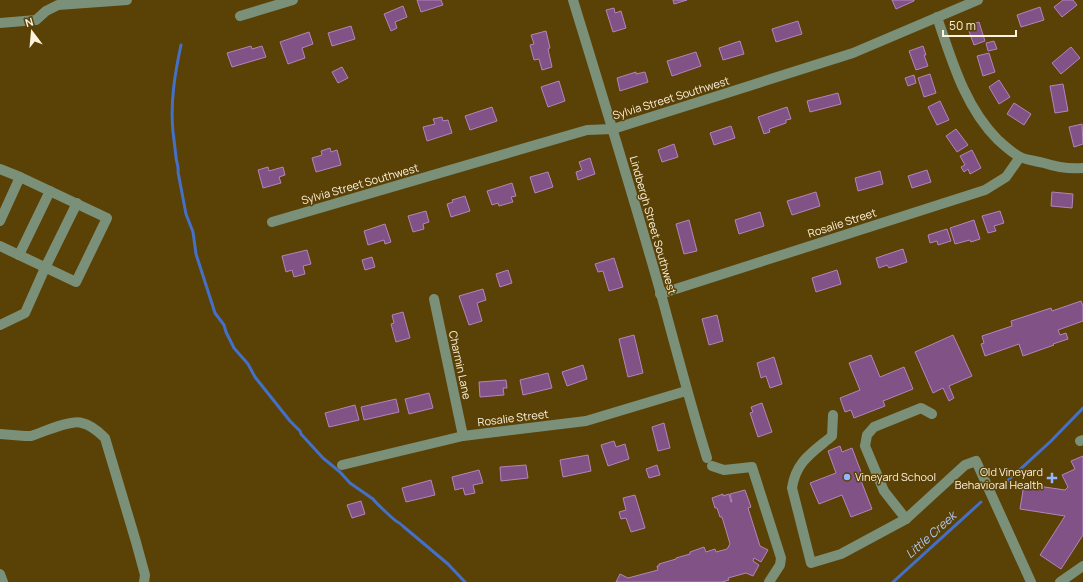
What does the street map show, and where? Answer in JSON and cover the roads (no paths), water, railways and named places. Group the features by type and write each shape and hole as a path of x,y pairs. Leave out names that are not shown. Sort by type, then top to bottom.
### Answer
{"street":[{"path":"0,23 36,20 46,11 58,5 127,0"},
{"path":"259,0 268,7"},
{"path":"240,16 293,0"},
{"name":"Lindbergh Street Southwest","path":"573,0 613,129 686,391 710,462 724,470 752,467 781,558 780,565 769,582"},
{"name":"Sylvia Street Southwest","path":"272,222 587,130 613,129 853,53 978,0"},
{"path":"938,17 958,76 976,113 988,130 1006,148 1020,157 1049,165 1083,168"},
{"name":"Rosalie Street","path":"660,294 985,190 1006,177 1020,157"},
{"path":"0,169 107,218 76,282 0,246"},
{"path":"0,221 20,177"},
{"path":"18,255 50,191"},
{"path":"0,325 25,313 77,203"},
{"name":"Charmin Lane","path":"434,298 463,436"},
{"name":"Rosalie Street","path":"342,465 463,436 586,421 686,391"},
{"path":"906,518 884,491 865,446 867,435 874,427 921,408 932,414"},
{"path":"833,415 832,436 803,460 794,478 792,488 811,563 840,554 906,518 965,466 976,461 1031,582"},
{"path":"0,434 31,436 70,422 81,422 99,432 106,438 145,576 144,582"},
{"path":"1060,582 1083,566"},
{"path":"0,574 3,582"}],"waterway":[{"path":"181,45 175,77 172,110 176,159 186,214 193,232 196,254 215,313 224,325 234,348 248,364 255,377 290,421 323,458 340,472 350,483 373,499 394,520 448,564 465,582"},
{"name":"Little Creek","path":"1002,486 1051,441 1083,408"},
{"name":"Little Creek","path":"893,582 981,502"}],"place":[{"name":"Vineyard School","path":"847,477"},
{"name":"Old Vineyard Behavioral Health","path":"1052,478"}]}
